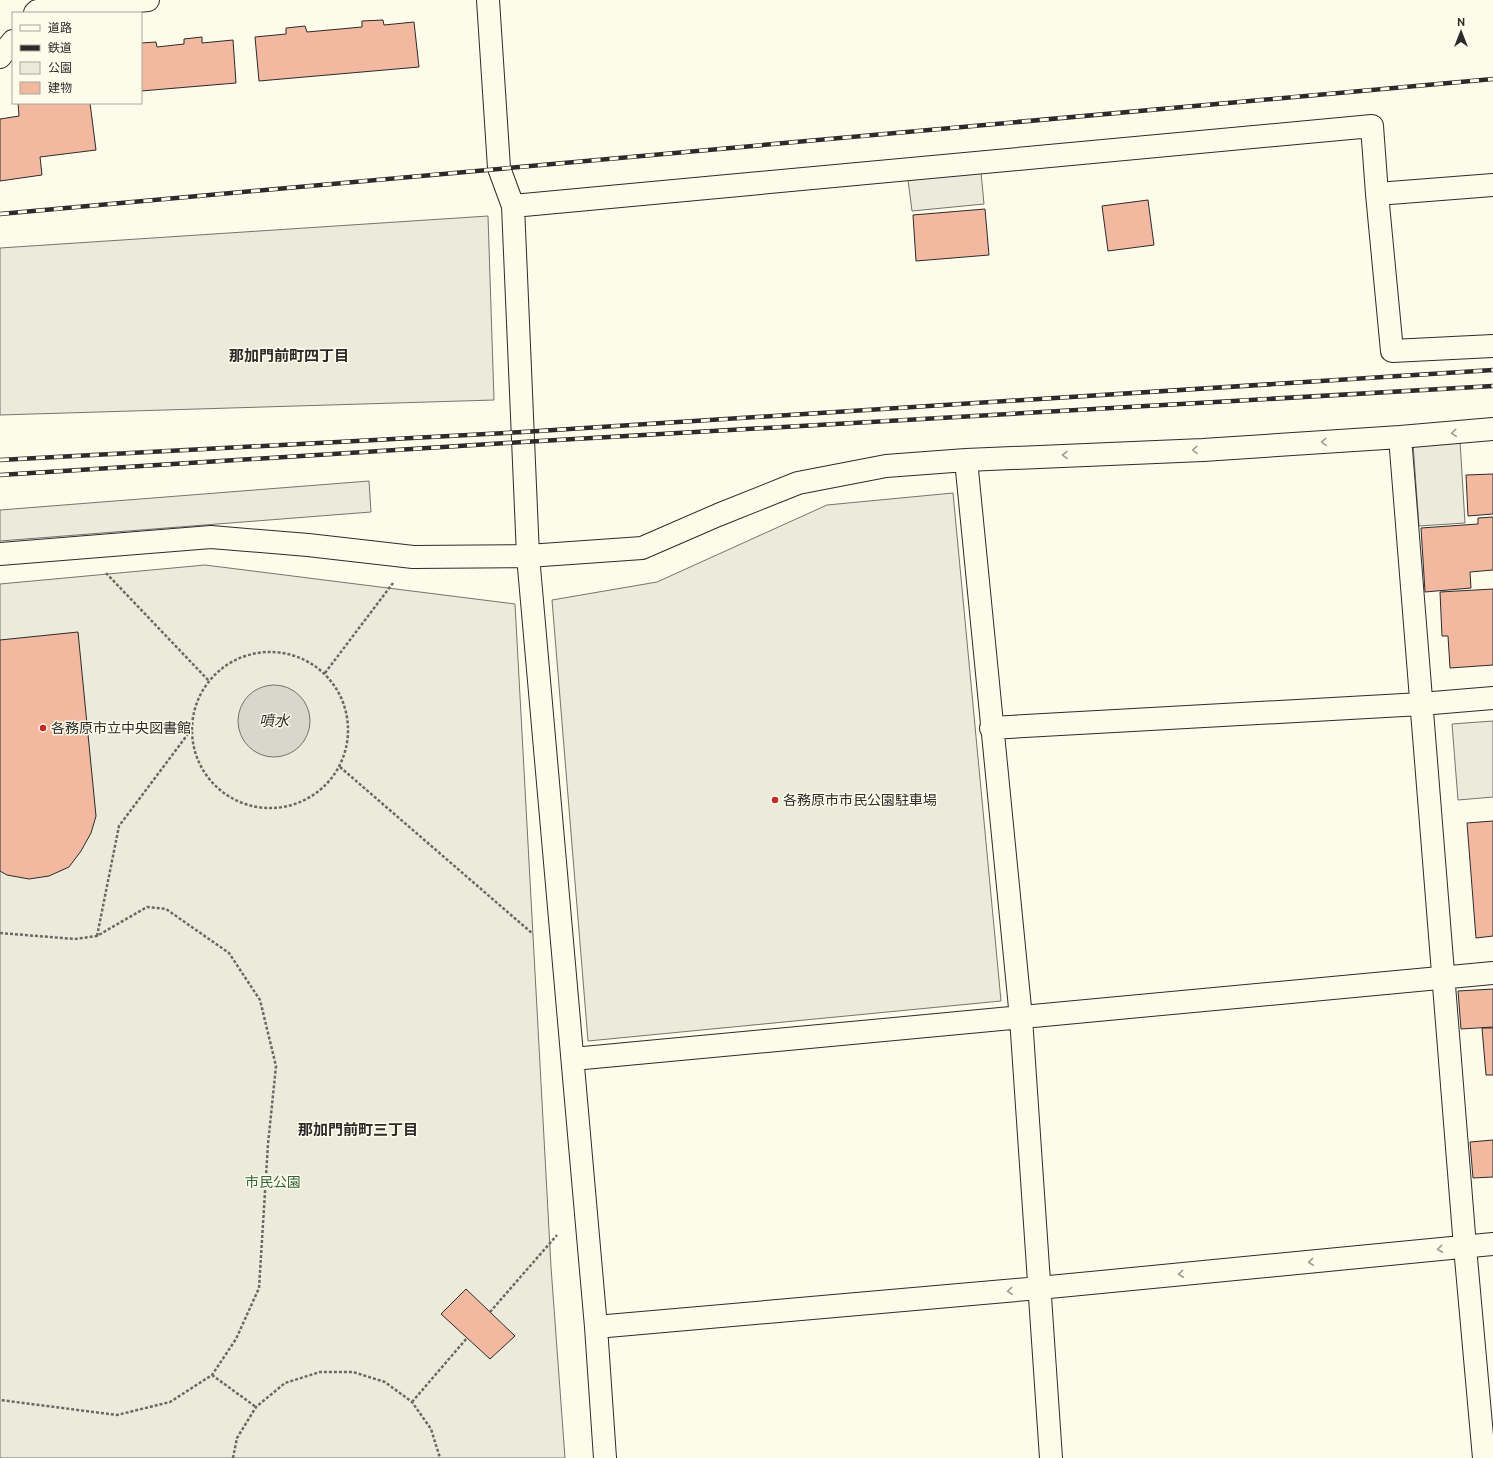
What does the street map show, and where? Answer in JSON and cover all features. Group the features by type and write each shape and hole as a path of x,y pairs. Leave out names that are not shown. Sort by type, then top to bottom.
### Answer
{"street":[{"path":"36,12 148,0"},
{"path":"488,0 499,168 513,206 528,556 565,961 596,1327 604,1458"},
{"path":"0,57 12,42"},
{"path":"513,206 1372,126 1392,351 1493,346"},
{"path":"1377,194 1493,185"},
{"path":"0,554 211,537 308,545 413,557 528,556 642,548 718,515 798,483 886,466 966,460 1203,450 1400,437 1493,429"},
{"path":"1400,437 1465,1247 1484,1458"},
{"path":"966,460 991,728 1021,1018 1051,1458"},
{"path":"991,728 1421,704 1493,698"},
{"path":"573,1059 1493,973"},
{"path":"596,1327 1039,1288 1493,1244"}],"path":[{"path":"81,547 209,681"},
{"path":"325,673 413,557"},
{"path":"280,652 304,659 325,673 340,694 348,717 348,743 340,766 325,787 304,801 280,808 253,807 228,797 208,779 196,756 191,729 196,704 209,681 229,663 254,653 280,652"},
{"path":"97,936 119,826 191,729"},
{"path":"340,766 565,961"},
{"path":"0,933 75,939 97,936 147,907 166,909 229,954 260,1000 276,1066 268,1144 259,1288 236,1339 212,1375 170,1402 118,1415 0,1400"},
{"path":"490,1312 557,1235"},
{"path":"412,1402 467,1338"},
{"path":"233,1458 237,1438 256,1406 285,1384 320,1372 353,1372 385,1382 412,1402 431,1429 440,1458"},
{"path":"212,1375 256,1406"}],"green space":[{"name":"市民公園","path":"205,565 515,604 551,1267 565,1458 0,1458 0,584"}],"shaded area":[{"path":"981,172 984,204 912,211 908,180"},
{"path":"488,216 494,400 0,415 0,248"},
{"path":"1460,441 1465,523 1419,526 1413,444"},
{"path":"369,481 371,512 0,541 0,510"},
{"name":"各務原市市民公園駐車場","path":"953,493 1001,1001 588,1041 552,600 657,582 827,505"},
{"path":"1493,721 1493,797 1458,800 1452,724"}],"water":[{"name":"噴水","path":"274,685 294,691 304,701 310,721 304,741 294,751 274,757 254,751 244,741 238,721 244,701 254,691"}],"building":[{"path":"383,20 384,25 414,22 419,67 259,81 255,37 286,34 286,28 305,26 307,32 362,27 362,21"},
{"path":"202,37 202,43 233,40 236,83 142,91 142,43 156,42 157,47 184,44 184,39"},
{"path":"18,104 90,104 96,150 40,157 42,175 0,181 0,119 19,116"},
{"path":"1148,200 1154,245 1108,251 1102,206"},
{"path":"985,209 989,255 916,261 913,215"},
{"path":"1493,474 1493,514 1468,516 1466,475"},
{"path":"1493,517 1493,570 1470,572 1471,588 1425,592 1421,528 1478,524 1478,518"},
{"path":"1493,589 1493,665 1450,668 1448,636 1442,636 1440,592"},
{"name":"各務原市立中央図書館","path":"78,632 96,816 91,833 81,851 69,867 49,876 29,879 7,875 0,871 0,640"},
{"path":"1493,821 1493,936 1476,938 1467,823"},
{"path":"1493,989 1493,1027 1461,1029 1458,991"},
{"path":"1482,1028 1493,1028 1493,1075 1486,1075"},
{"path":"1493,1140 1493,1177 1473,1178 1470,1142"},
{"path":"466,1289 515,1336 490,1359 441,1314"}],"railway":[{"path":"0,214 1493,79"},
{"path":"0,460 523,432 1493,370"},
{"path":"0,475 523,442 1493,386"}],"place":[{"name":"各務原市立中央図書館","path":"43,728"},
{"name":"各務原市市民公園駐車場","path":"775,800"}],"district":[{"name":"那加門前町四丁目","path":"289,355"},
{"name":"那加門前町三丁目","path":"358,1129"}]}
